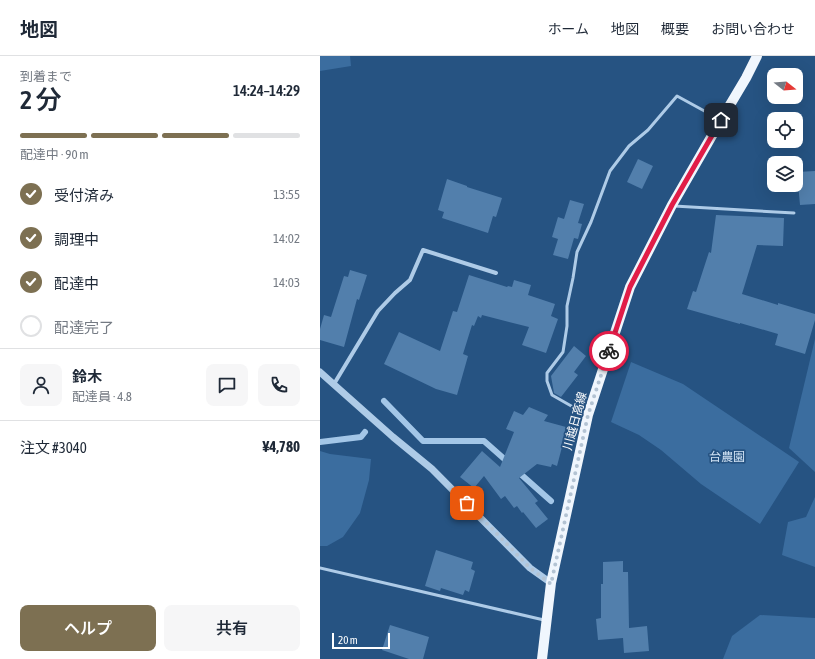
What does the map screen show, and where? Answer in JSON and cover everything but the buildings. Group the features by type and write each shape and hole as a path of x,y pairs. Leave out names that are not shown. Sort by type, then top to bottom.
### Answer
{"main road":[{"name":"川越日高線","path":"542,659 551,584 588,415 630,287 672,205 746,78 757,56"}],"street":[{"path":"334,384 378,311 410,280 423,250 496,273"},
{"path":"320,372 393,437 432,469 530,568 551,584"}],"lane":[{"path":"588,415 552,395 547,381 547,373 563,352 566,326 566,306 573,278 577,252 591,222 610,171 629,146 648,130 677,96 721,120"},
{"path":"672,205 794,213"},
{"path":"320,568 546,621"}],"green space":[{"path":"320,56 350,56 351,66 320,71"},
{"path":"815,339 815,472 789,448"},
{"name":"台農園","path":"631,362 683,384 799,462 760,524 701,484 661,450 639,435 611,422"},
{"path":"320,451 330,454 371,459 369,480 360,513 343,537 327,546 320,546"},
{"path":"815,497 815,567 782,555 788,522 806,517"},
{"path":"760,615 815,618 815,659 723,659 732,636"}],"waterway":[{"path":"384,401 423,441 484,441 510,464"},
{"path":"320,442 361,437 365,432"},
{"path":"516,470 551,501"}],"way so far":[{"path":"467,503 530,568 551,584 588,415 609,351"}],"route":[{"path":"609,351 630,287 672,205 721,120"}]}
